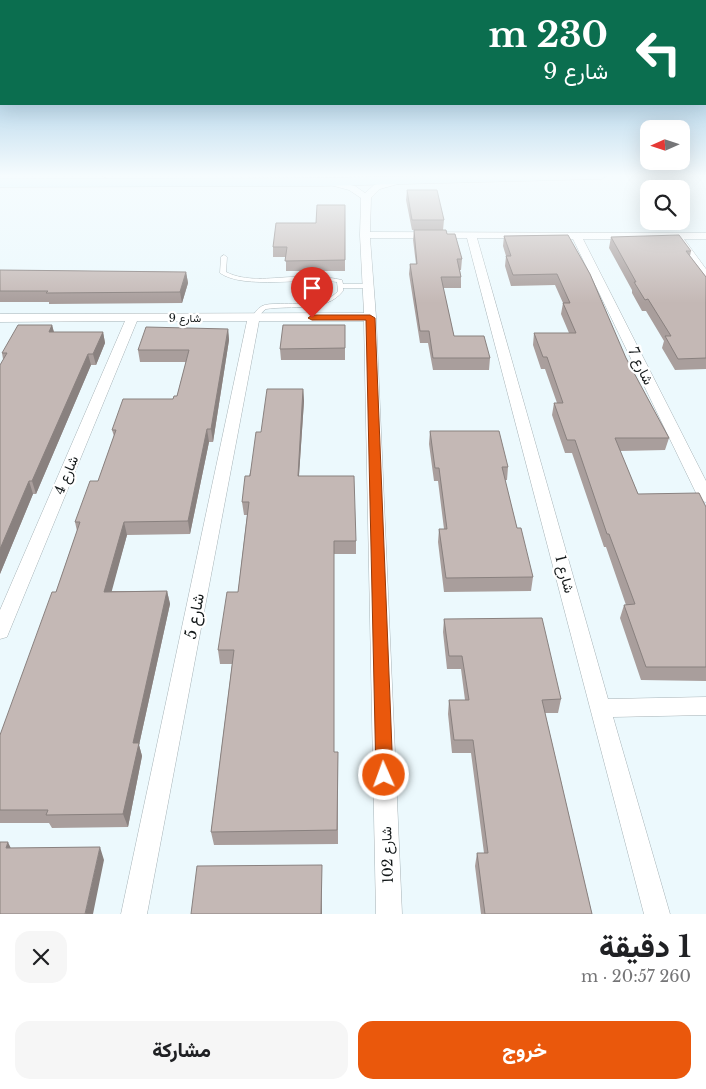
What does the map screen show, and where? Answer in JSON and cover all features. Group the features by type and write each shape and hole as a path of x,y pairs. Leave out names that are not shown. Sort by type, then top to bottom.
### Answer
{"street":[{"name":"شارع 102","path":"365,218 389,914"},
{"path":"365,235 706,236"},
{"name":"شارع 1","path":"471,235 657,914"},
{"name":"شارع 7","path":"576,235 706,498"},
{"path":"678,236 706,276"},
{"name":"شارع 4","path":"0,632 132,318"},
{"name":"شارع 5","path":"134,914 254,318"},
{"name":"شارع 9","path":"1,320 370,318"},
{"path":"602,708 706,706"}],"lane":[{"path":"224,257 222,273 235,279 327,277 340,281 342,286"},
{"path":"342,286 368,286"},
{"path":"254,318 266,307 324,302 335,298 342,286"}],"building":[{"path":"316,218 345,218 345,260 285,261 287,247 273,247 276,223 316,223"},
{"path":"412,218 443,218 444,220 412,220"},
{"path":"414,230 446,230 447,234 455,234 462,259 457,259 461,277 441,277 454,336 484,336 490,358 433,358 429,331 420,331 410,264 417,264"},
{"path":"568,235 590,274 626,358 669,438 615,438 638,494 699,493 706,507 706,667 646,667 624,605 635,604 609,534 607,534 575,440 567,440 554,403 563,403 547,357 543,357 534,333 576,333 563,303 570,303 557,274 513,275 506,256 511,256 504,236"},
{"path":"679,235 691,251 686,251 706,277 706,358 678,359 665,336 671,336 648,299 645,300 634,282 636,282 611,237"},
{"path":"0,270 186,272 180,292 46,293 48,291 0,291"},
{"path":"18,325 52,325 49,332 103,332 93,354 88,354 32,481 29,481 0,549 0,365 7,353 2,353"},
{"path":"283,325 345,325 345,348 280,349"},
{"path":"146,327 228,329 211,429 207,429 188,521 124,522 104,592 167,591 133,743 139,743 123,814 46,815 48,810 0,810 0,735 52,592 56,592 80,522 75,522 90,481 98,481 116,430 112,430 123,399 173,399 174,396 177,396 189,350 138,350"},
{"path":"267,389 303,389 298,476 354,476 356,541 334,541 334,752 338,752 337,830 211,832 234,650 218,650 227,592 238,592 249,502 242,502 245,476 250,476 256,432 261,432"},
{"path":"430,431 499,431 508,467 502,467 517,528 521,528 533,577 446,578 439,529 447,529 439,468 435,468"},
{"path":"542,618 561,699 542,700 592,914 485,914 477,853 488,853 473,740 454,740 449,700 469,700 462,656 449,656 444,619"},
{"path":"0,842 8,842 6,848 100,847 85,914 0,914"},
{"path":"322,865 321,914 191,914 197,866"}],"route":[{"path":"312,318 370,318 384,775"}]}
